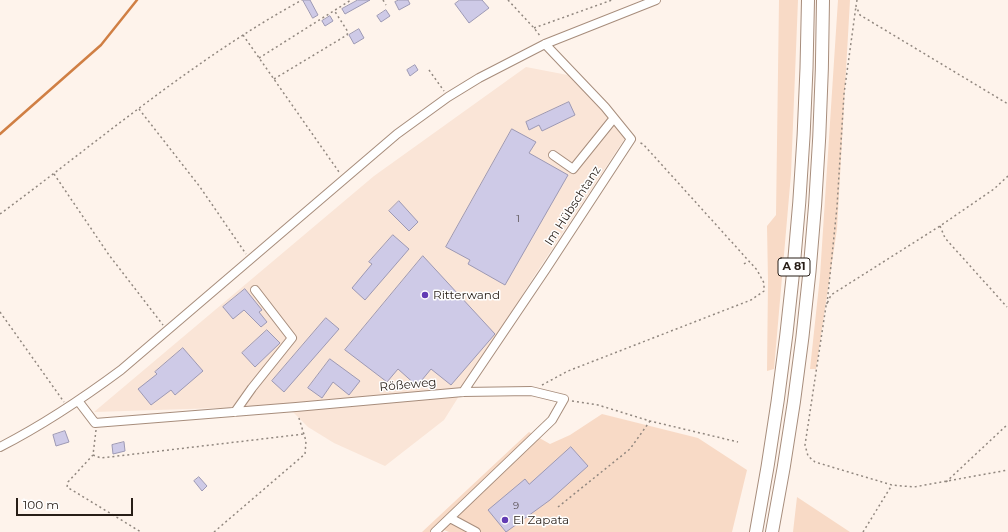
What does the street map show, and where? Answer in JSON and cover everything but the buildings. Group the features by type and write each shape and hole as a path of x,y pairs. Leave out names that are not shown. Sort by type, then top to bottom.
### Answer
{"highway":[{"name":"A 81","path":"756,532 775,424 790,310 804,121 808,0"},
{"name":"A 81","path":"772,532 792,418 813,246 823,0"},
{"path":"777,532 779,494"}],"street":[{"path":"0,447 79,402 168,331 398,134 448,97 479,78 545,44 656,0"},
{"path":"545,44 614,118 630,139"},
{"path":"553,155 573,169 614,118"},
{"name":"Im Hübschtanz","path":"463,392 546,269 630,139"},
{"path":"235,412 292,338 255,290"},
{"name":"Rößeweg","path":"95,423 296,408 463,392 530,391 564,399"},
{"path":"435,532 552,420 564,399"},
{"path":"79,402 95,423"},
{"path":"450,518 476,532"}],"path":[{"path":"0,214 139,109 243,34 302,0"},
{"path":"259,58 351,0"},
{"path":"383,0 386,5"},
{"path":"508,0 534,28 545,44"},
{"path":"534,28 612,0"},
{"path":"856,0 844,94 837,207 826,306 805,444 808,456 815,462 892,485 914,487 1008,470"},
{"path":"856,6 860,15 1008,104"},
{"path":"274,79 347,35 348,32 346,28 334,10"},
{"path":"243,34 344,179"},
{"path":"429,70 448,97"},
{"path":"139,109 200,187 251,261"},
{"path":"530,391 568,371 752,300 764,291 764,283 757,270 643,144 630,139"},
{"path":"54,174 109,255 168,331"},
{"path":"826,306 831,295 840,288 940,226 994,189 1008,176"},
{"path":"940,226 945,238 1007,307"},
{"path":"744,264 748,261"},
{"path":"0,312 69,408"},
{"path":"564,399 598,405 650,421 738,442"},
{"path":"214,532 305,454 306,442 296,408"},
{"path":"558,507 630,449 650,421"},
{"path":"95,423 97,429 92,455 68,482 67,487 141,532"},
{"path":"946,482 1008,424"},
{"path":"92,455 101,458 304,434"},
{"path":"862,532 892,485"}],"shaded area":[{"path":"779,0 798,0 791,174 774,369 767,371 767,226 776,215"},
{"path":"838,0 850,0 837,229 816,369 810,369 820,276"},
{"path":"526,67 578,77 625,138 533,278 444,420 385,466 334,443 308,427 294,413 281,406 94,412 374,176"},
{"path":"602,414 698,438 747,470 732,532 449,532 444,530 441,532 422,532 529,432 550,444 570,435"},
{"path":"797,497 850,532 793,532"}],"waterway":[{"path":"0,134 101,45 137,0"}],"place":[{"name":"Ritterwand","path":"425,295"},
{"name":"El Zapata","path":"505,520"}]}
